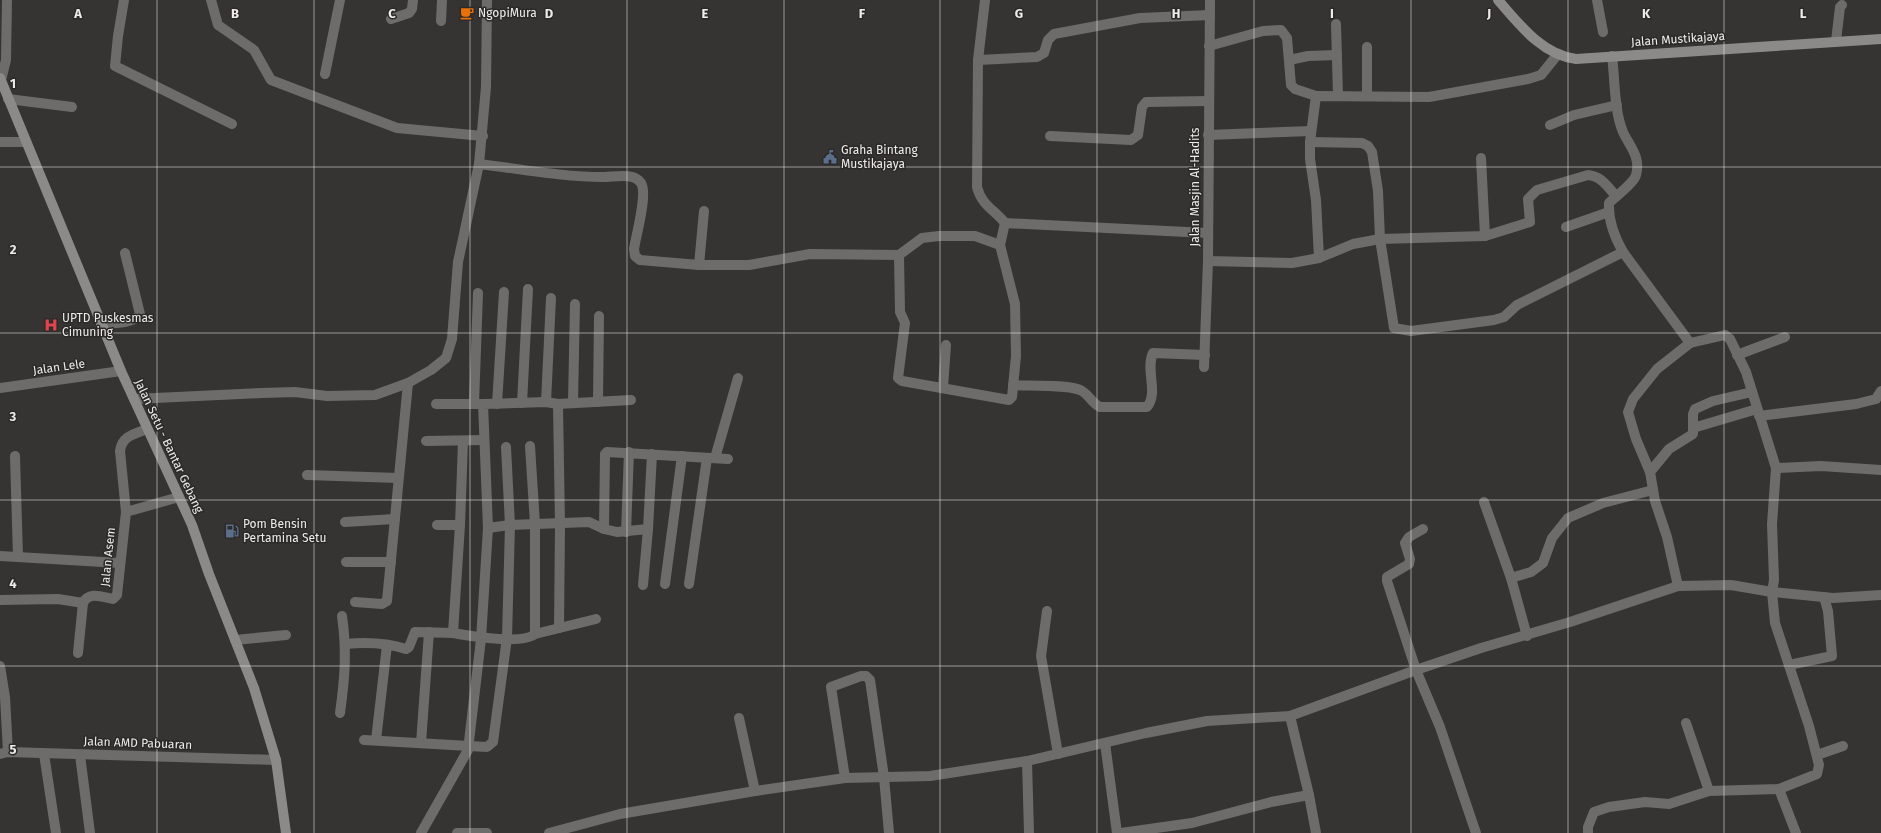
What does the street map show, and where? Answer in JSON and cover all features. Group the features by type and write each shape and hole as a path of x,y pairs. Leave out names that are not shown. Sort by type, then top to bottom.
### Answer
{"main road":[{"name":"Jalan Mustikajaya","path":"1498,0 1529,35 1558,54 1576,59 1881,39"},
{"name":"Jalan Setu - Bantar Gebang","path":"0,79 121,371 192,526 254,688 276,760 286,833"}],"street":[{"path":"0,79 6,60 7,0"},
{"path":"124,0 115,66 232,124"},
{"path":"211,0 218,25 254,50 271,80 397,128 483,136"},
{"path":"325,74 340,0"},
{"path":"391,19 409,14 412,9 413,0"},
{"path":"441,21 442,0"},
{"path":"134,399 295,392 327,396 375,395 408,383 441,364 449,351 452,339 458,262 479,164 483,136 487,0"},
{"path":"899,255 900,312 905,323 898,378 902,381 1009,400 1012,397 1016,356 1015,304 1000,245 1005,223 997,212 987,206 980,197 977,187 978,60 985,0"},
{"name":"Jalan Masjin Al-Hadits","path":"1210,0 1208,101 1208,261 1292,263 1319,258 1352,244 1380,239 1485,236 1530,222 1528,199 1537,190 1588,175 1595,176 1602,180 1616,196"},
{"path":"1597,0 1603,32"},
{"path":"1836,42 1840,7 1842,5"},
{"path":"978,60 1037,57 1044,53 1048,40 1054,34 1140,18 1210,15"},
{"path":"1336,24 1338,96"},
{"path":"1209,46 1263,31 1281,30 1287,38 1291,85 1295,89 1316,96 1429,97 1528,80 1541,75 1558,54"},
{"path":"1367,47 1367,96"},
{"path":"1289,60 1308,56 1337,55"},
{"path":"1612,56 1617,105 1623,132 1634,150 1637,164 1636,176 1609,203 1608,212 1617,240 1623,252 1690,343"},
{"path":"1316,96 1310,142 1319,258"},
{"path":"8,99 72,107"},
{"path":"1050,136 1131,140 1138,135 1142,107 1146,102 1208,101"},
{"path":"1550,125 1574,115 1617,105"},
{"path":"1208,135 1311,131"},
{"path":"0,142 26,142"},
{"path":"1310,142 1362,143 1368,146 1372,152 1378,191 1380,239 1394,328 1411,331 1504,317 1517,306 1623,252"},
{"path":"1481,158 1485,236"},
{"path":"479,164 565,175 604,177 620,176 636,178 641,182 644,194 634,249 635,256 640,260 699,265 749,265 810,254 899,255 922,238 939,236 975,236 1000,245"},
{"path":"699,265 704,211"},
{"path":"1566,227 1608,212"},
{"path":"1005,223 1207,233"},
{"path":"101,324 132,320 138,318 140,314 125,253"},
{"path":"1204,367 1208,261"},
{"path":"522,403 528,289"},
{"path":"497,404 504,292"},
{"path":"421,833 468,746 481,639 488,528 484,440 479,404 478,293"},
{"path":"546,402 551,298"},
{"path":"573,402 575,304"},
{"path":"598,402 599,316"},
{"path":"1588,833 1588,827 1594,812 1609,807 1645,802 1669,804 1709,791 1779,789 1817,774 1819,766 1809,726 1775,623 1772,592 1774,580 1772,524 1776,468 1746,372 1730,339 1725,335 1690,343 1657,369 1629,407 1628,412 1636,440 1650,472 1654,501 1667,537 1678,586"},
{"path":"1737,355 1785,337"},
{"path":"943,388 946,345"},
{"path":"1013,385 1071,388 1082,391 1100,407 1144,408 1147,407 1152,400 1151,361 1153,353 1205,355"},
{"name":"Jalan Lele","path":"0,388 121,371"},
{"path":"689,584 711,458 738,378"},
{"path":"355,602 385,604 387,601 408,383"},
{"path":"1694,428 1758,413 1856,404 1876,399 1881,391"},
{"path":"1650,472 1669,449 1693,434 1693,414 1695,409 1713,401 1752,392"},
{"path":"436,404 546,402 558,404 631,400"},
{"path":"558,404 560,524 559,628"},
{"name":"Jalan Asem","path":"83,602 85,598 90,595 113,599 116,597 126,512 120,451 121,443 124,439 147,429"},
{"path":"426,441 484,440"},
{"path":"453,633 460,525 463,441"},
{"path":"530,446 535,524 535,634"},
{"path":"364,740 487,747 493,742 507,638 510,524 506,447"},
{"path":"604,529 605,454 611,452 628,452 728,459"},
{"path":"626,532 628,452"},
{"path":"643,585 652,454"},
{"path":"15,456 18,557"},
{"path":"665,584 682,456"},
{"path":"1776,468 1821,466 1881,470"},
{"path":"307,476 398,478"},
{"path":"1511,578 1532,572 1543,563 1552,538 1568,518 1603,503 1653,490"},
{"path":"126,512 179,497"},
{"path":"1484,502 1511,578 1527,636"},
{"path":"345,522 395,519"},
{"path":"488,528 510,524 560,524 589,522 604,529 626,532 648,529"},
{"path":"437,524 460,525"},
{"path":"1423,529 1409,537 1405,543 1410,559 1409,564 1390,574 1386,581 1416,670 1440,727 1476,833"},
{"path":"0,556 120,563"},
{"path":"346,562 391,562"},
{"path":"549,833 620,814 755,791 845,778 930,776 1027,761 1146,733 1207,721 1290,716 1481,648 1527,636 1678,586 1731,585 1772,592 1824,597 1881,596"},
{"path":"1789,665 1832,656 1828,611 1824,597"},
{"path":"0,600 58,599 83,602 78,653"},
{"path":"1047,611 1041,656 1058,754"},
{"path":"340,712 346,644 342,616"},
{"path":"346,644 360,643 408,648 415,632 453,633 481,639 528,638 535,634 596,618"},
{"path":"421,743 429,632"},
{"path":"235,640 286,635"},
{"path":"376,740 387,645"},
{"path":"0,666 4,753"},
{"path":"845,778 831,687 861,676 866,676 870,680 884,776 889,833"},
{"path":"1290,716 1309,794 1316,833"},
{"path":"739,718 755,791"},
{"path":"1686,723 1709,791"},
{"path":"1106,743 1117,833"},
{"path":"1817,755 1843,746"},
{"name":"Jalan AMD Pabuaran","path":"4,753 276,760"},
{"path":"44,754 56,833"},
{"path":"80,755 90,833"},
{"path":"1027,761 1029,833"},
{"path":"1779,789 1796,833"},
{"path":"1122,833 1192,823 1271,802 1309,794"},
{"path":"457,833 482,833"}],"place":[{"name":"NgopiMura","path":"467,13"},
{"name":"Graha Bintang Mustikajaya","path":"830,157"},
{"name":"UPTD Puskesmas Cimuning","path":"51,325"},
{"name":"Pom Bensin Pertamina Setu","path":"232,531"}]}
